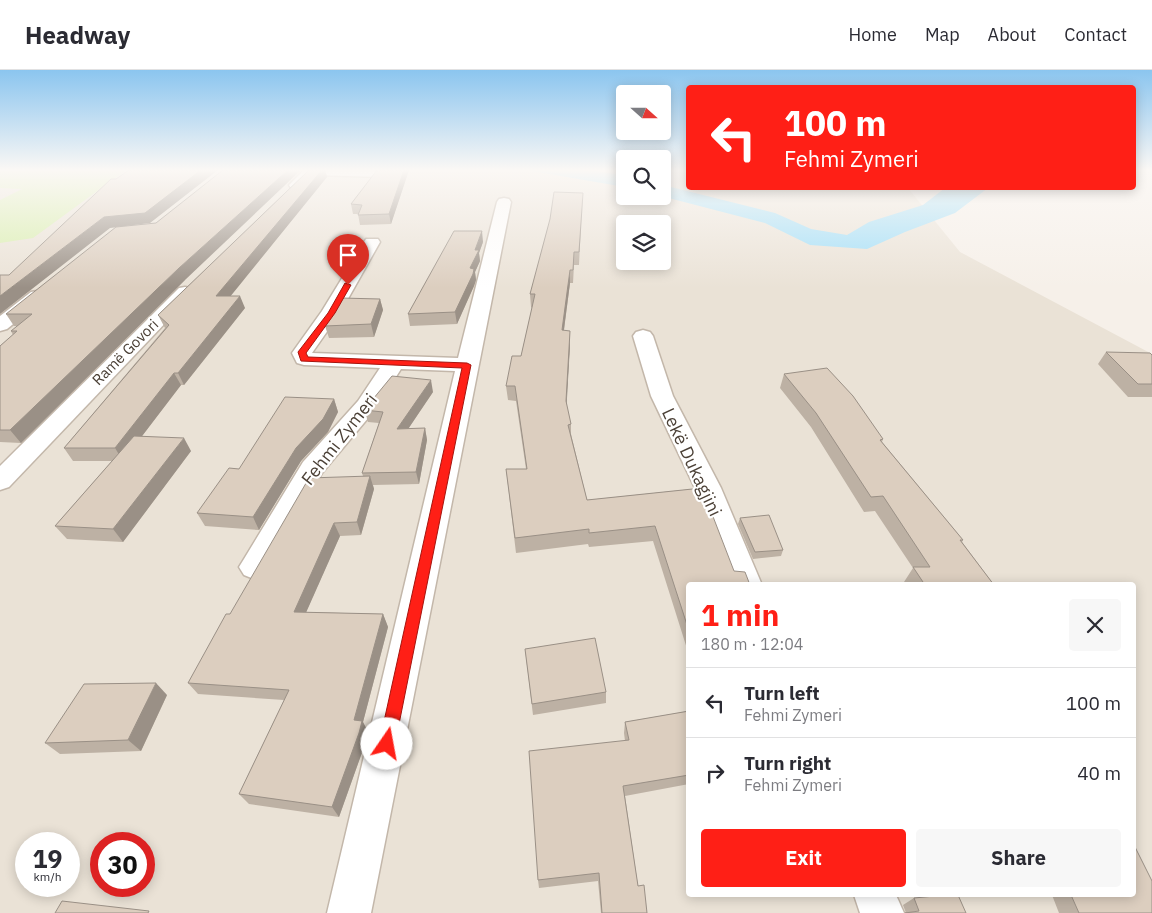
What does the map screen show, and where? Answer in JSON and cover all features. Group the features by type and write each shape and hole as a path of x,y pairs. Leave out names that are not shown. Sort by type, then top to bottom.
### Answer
{"street":[{"path":"349,913 502,209"},
{"path":"372,242 331,313 302,352 304,359 467,365"},
{"name":"Ramë Govori","path":"0,481 199,278"},
{"path":"0,325 49,287"},
{"name":"Lekë Dukagjini","path":"643,336 662,396 708,488 746,582"},
{"name":"Fehmi Zymeri","path":"254,567 312,468 366,406 394,363"},
{"path":"877,897 882,913"}],"shaded area":[{"path":"0,209 925,209 960,252 1152,354 1152,913 0,913"}],"green space":[{"path":"0,209 72,209 33,238 0,243"}],"water":[{"path":"712,209 760,209 775,213 811,229 847,235 869,222 909,209 960,209 867,249 810,245 765,223"}],"building":[{"path":"79,209 150,209 145,213 104,217 0,296 0,275 9,275"},
{"path":"173,209 244,209 179,268 10,430 0,430 0,346 17,331 11,331 32,314 6,314 116,227 156,223"},
{"path":"268,209 289,209 216,296 240,296 178,373 174,373 115,448 64,448 169,325 158,315"},
{"path":"360,209 391,209 389,214 358,215"},
{"path":"551,209 582,209 579,252 574,252 573,270 570,270 562,330 570,331 566,401 571,424 568,425 587,500 702,488 734,571 745,572 749,582 686,582 686,622 655,526 589,533 589,529 515,538 506,469 527,469 515,386 506,386 512,356 521,356 535,294 530,294"},
{"path":"454,231 482,231 475,250 479,250 470,268 474,269 473,274 455,312 408,314"},
{"path":"341,298 380,299 371,324 325,326 331,312"},
{"path":"1106,352 1150,353 1152,355 1152,384 1138,384"},
{"path":"827,368 853,396 883,439 880,440 963,540 960,540 992,582 923,582 913,567 930,567 883,496 871,497 816,413 784,374"},
{"path":"392,376 431,380 397,429 425,428 416,472 362,473 383,412 364,410"},
{"path":"285,397 334,399 323,419 296,448 253,517 197,513 229,468 239,469"},
{"path":"134,436 184,438 113,529 55,526"},
{"path":"370,476 357,522 334,523 294,612 383,614 354,720 362,721 359,733 332,807 239,794 289,690 188,683 226,614 230,614 309,478"},
{"path":"769,515 783,550 755,552 740,518"},
{"path":"595,638 606,692 532,704 525,649"},
{"path":"156,683 128,740 45,743 84,684"},
{"path":"686,712 686,776 623,786 638,886 644,885 647,913 602,913 599,873 538,880 529,751 629,740 625,722"},
{"path":"1136,849 1152,881 1152,913 1079,913 1072,897 1136,897"},
{"path":"959,897 966,913 905,913 919,911 914,898"},
{"path":"62,901 149,911 148,913 55,913"}],"route":[{"path":"348,285 331,313 302,352 304,359 467,365 387,744"}]}
